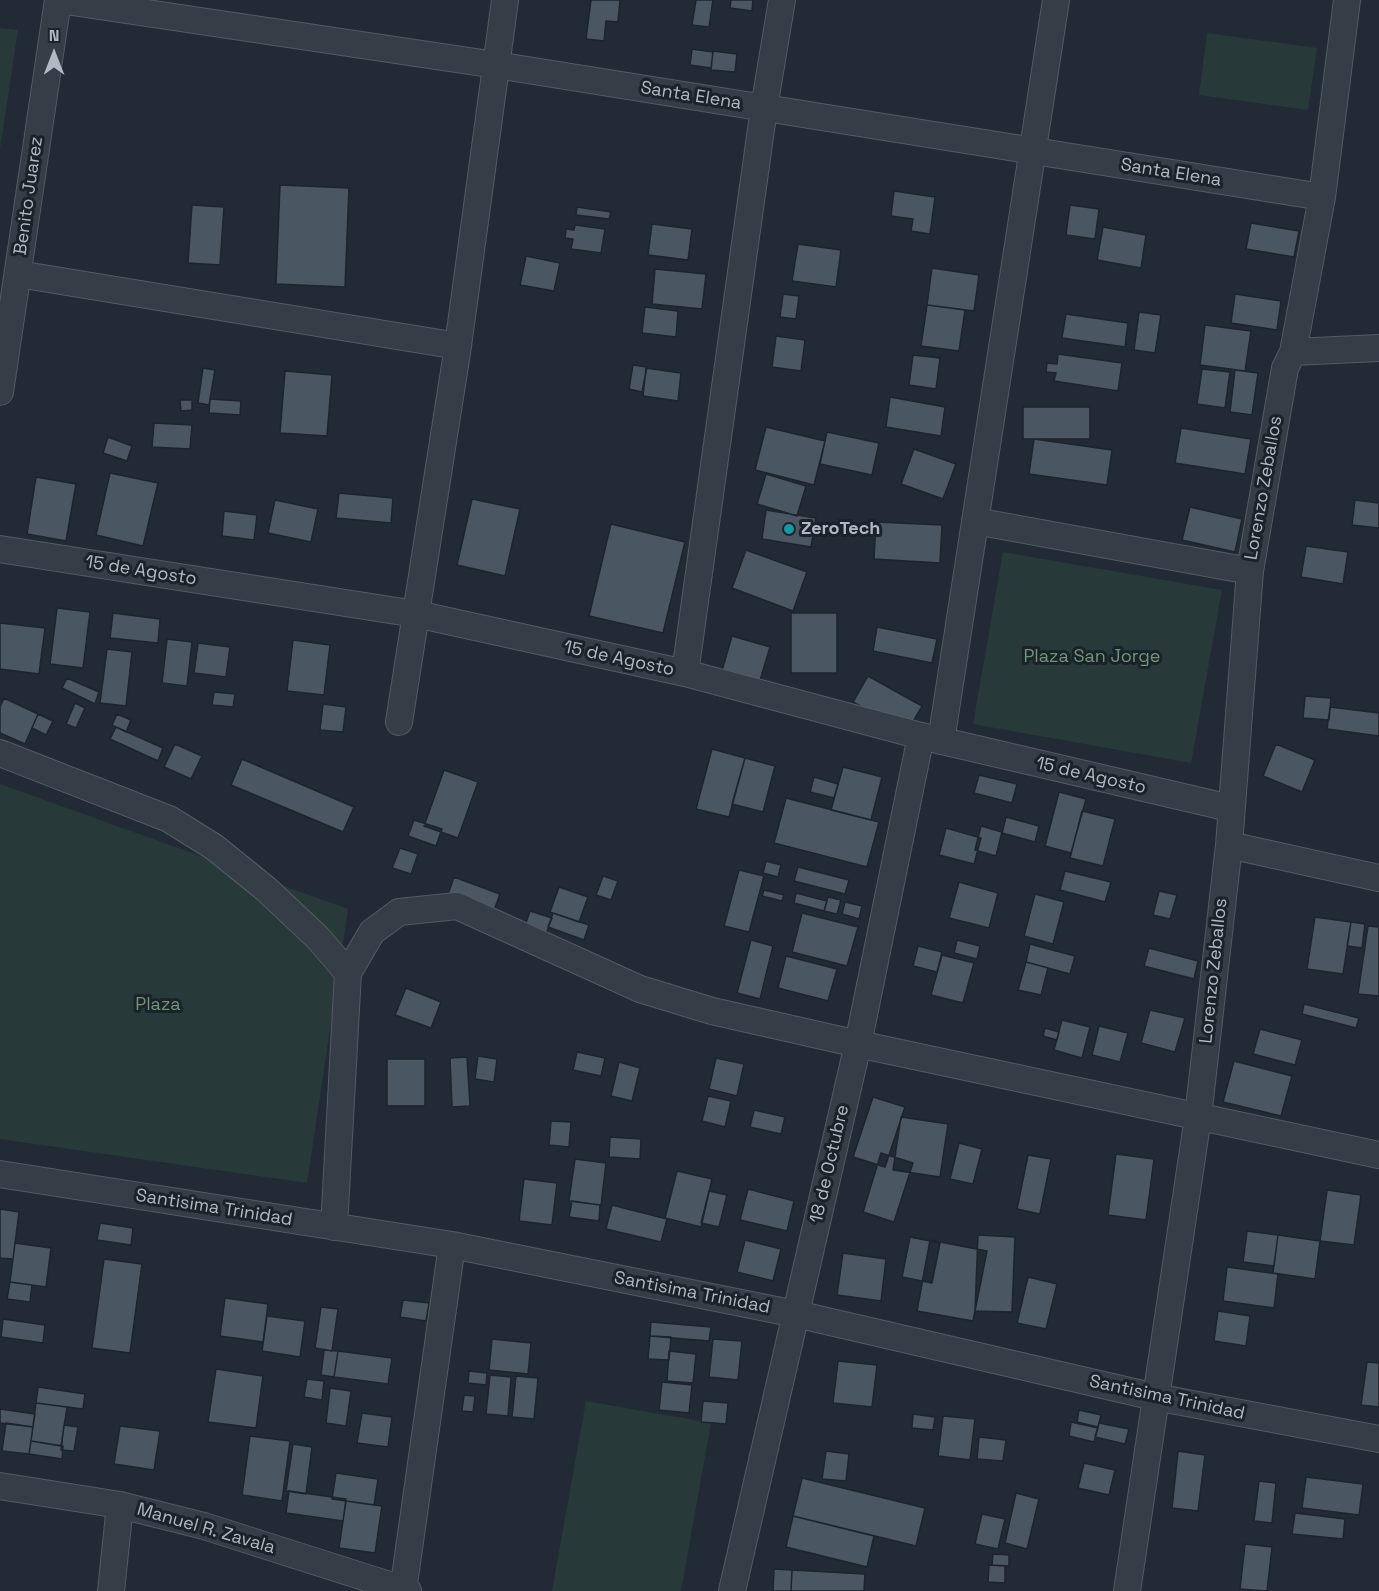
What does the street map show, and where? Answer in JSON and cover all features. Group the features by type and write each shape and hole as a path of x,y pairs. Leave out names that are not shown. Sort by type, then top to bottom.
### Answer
{"street":[{"name":"Santa Elena","path":"58,0 496,65 1322,197"},
{"name":"Benito Juarez","path":"0,392 58,0"},
{"path":"399,722 458,346 505,0"},
{"path":"685,673 764,108 782,0"},
{"name":"18 de Octubre","path":"732,1591 931,739 975,521 1056,0"},
{"name":"Lorenzo Zeballos","path":"1127,1591 1198,1117 1228,845 1250,571 1285,368 1293,352 1322,197 1347,0"},
{"path":"18,274 458,346"},
{"path":"1293,352 1379,348"},
{"path":"975,521 1250,571"},
{"name":"15 de Agosto","path":"0,549 416,614 685,673 931,739 1230,808"},
{"path":"0,753 169,819 214,847 266,889 318,938 348,973"},
{"path":"1228,845 1379,878"},
{"path":"334,1227 348,973 372,932 399,912 458,906 640,989 712,1011 1379,1155"},
{"name":"Santisima Trinidad","path":"0,1174 452,1245 796,1314 1155,1397 1379,1439"},
{"path":"405,1590 452,1245"},
{"name":"Manuel R. Zavala","path":"0,1486 120,1504 204,1526 405,1590"},
{"path":"111,1591 120,1504"}],"green space":[{"path":"0,28 18,30 0,149"},
{"path":"1207,33 1317,48 1308,110 1199,95"},
{"name":"Plaza San Jorge","path":"1003,552 1222,590 1191,763 973,724"},
{"name":"Plaza","path":"0,784 348,909 307,1183 0,1139"},
{"path":"586,1401 711,1423 681,1591 552,1591"}],"building":[{"path":"591,0 620,0 618,22 606,21 604,41 586,39"},
{"path":"696,0 713,0 709,27 692,25"},
{"path":"731,0 753,0 752,11 730,8"},
{"path":"692,49 713,52 711,68 690,65"},
{"path":"713,51 737,54 735,72 711,70"},
{"path":"280,185 349,188 345,287 276,284"},
{"path":"894,191 935,197 930,234 911,231 913,219 891,216"},
{"path":"192,205 224,207 220,265 188,263"},
{"path":"1070,205 1099,209 1095,239 1066,235"},
{"path":"577,207 611,212 609,219 576,215"},
{"path":"1251,223 1299,231 1294,257 1246,249"},
{"path":"652,224 692,229 688,260 648,255"},
{"path":"575,225 605,229 601,253 571,249 573,239 565,238 566,229 574,230"},
{"path":"1103,227 1146,235 1141,268 1097,260"},
{"path":"798,244 841,250 836,287 792,281"},
{"path":"526,256 560,263 554,291 520,285"},
{"path":"932,268 979,275 974,311 927,305"},
{"path":"655,269 706,274 702,309 652,304"},
{"path":"783,294 799,296 796,319 780,317"},
{"path":"1235,294 1281,301 1277,330 1231,323"},
{"path":"927,305 965,310 959,351 921,346"},
{"path":"645,307 678,311 676,337 642,333"},
{"path":"1139,312 1161,315 1155,353 1134,350"},
{"path":"1066,314 1128,323 1125,347 1062,338"},
{"path":"1205,325 1251,331 1245,371 1200,365"},
{"path":"776,336 805,340 801,371 772,367"},
{"path":"1058,354 1122,363 1118,391 1054,381 1056,373 1046,372 1047,363 1057,364"},
{"path":"913,355 940,358 936,389 909,385"},
{"path":"633,365 647,367 642,392 629,389"},
{"path":"203,368 215,370 209,405 198,403"},
{"path":"646,368 681,373 678,401 643,396"},
{"path":"1202,369 1230,372 1225,408 1197,404"},
{"path":"1235,370 1258,373 1252,415 1230,412"},
{"path":"285,371 332,375 327,436 280,433"},
{"path":"890,397 945,407 941,436 886,427"},
{"path":"210,399 241,401 240,415 209,413"},
{"path":"180,400 192,400 192,410 181,411"},
{"path":"1023,407 1090,407 1090,439 1023,439"},
{"path":"154,423 192,425 190,449 152,447"},
{"path":"766,427 825,441 814,485 755,470"},
{"path":"1181,428 1251,439 1245,474 1175,463"},
{"path":"827,432 879,443 872,475 820,464"},
{"path":"108,437 132,446 127,461 103,453"},
{"path":"1034,439 1112,450 1107,485 1029,474"},
{"path":"914,449 956,464 943,499 901,484"},
{"path":"110,473 158,483 143,546 96,535"},
{"path":"766,474 806,486 797,516 757,504"},
{"path":"36,477 76,484 66,541 27,534"},
{"path":"339,493 393,498 391,523 336,518"},
{"path":"472,499 520,509 505,576 457,565"},
{"path":"275,500 318,509 311,542 268,533"},
{"path":"1355,500 1379,503 1379,528 1352,525"},
{"path":"1190,507 1242,519 1235,552 1182,540"},
{"name":"ZeroTech","path":"766,510 816,518 811,547 762,539"},
{"path":"224,511 257,515 254,540 222,536"},
{"path":"876,522 942,525 940,563 874,559"},
{"path":"611,524 685,542 663,633 589,616"},
{"path":"1306,546 1348,552 1343,584 1301,577"},
{"path":"746,550 807,572 793,611 732,588"},
{"path":"57,608 90,612 83,668 50,664"},
{"path":"113,613 160,619 158,643 110,638"},
{"path":"791,613 837,613 837,673 791,673"},
{"path":"0,623 45,628 39,674 0,669"},
{"path":"877,627 937,639 932,663 873,651"},
{"path":"732,636 770,647 759,684 721,674"},
{"path":"167,639 192,642 187,686 162,683"},
{"path":"293,640 330,645 324,695 287,691"},
{"path":"198,643 230,647 226,677 194,673"},
{"path":"107,649 132,652 126,706 100,703"},
{"path":"868,676 922,706 907,732 853,702"},
{"path":"67,678 99,692 95,704 62,688"},
{"path":"214,692 235,694 233,707 212,705"},
{"path":"1305,696 1331,698 1329,720 1303,718"},
{"path":"4,698 38,714 25,744 0,733 0,707"},
{"path":"75,703 85,708 76,728 66,724"},
{"path":"323,704 346,707 343,732 320,730"},
{"path":"1330,707 1379,713 1379,736 1327,729"},
{"path":"38,714 53,721 46,735 32,728"},
{"path":"117,714 131,720 126,732 112,725"},
{"path":"116,727 163,748 158,761 110,739"},
{"path":"175,744 202,756 191,779 164,767"},
{"path":"1276,744 1315,760 1302,792 1263,776"},
{"path":"712,749 745,758 729,817 696,809"},
{"path":"745,758 775,766 763,812 732,804"},
{"path":"242,759 354,807 343,832 231,785"},
{"path":"843,767 882,777 871,820 831,810"},
{"path":"444,770 478,782 458,838 424,826"},
{"path":"979,775 1017,784 1012,803 974,793"},
{"path":"814,777 838,784 834,798 810,792"},
{"path":"1059,792 1086,799 1071,853 1045,846"},
{"path":"786,798 879,822 867,867 774,843"},
{"path":"1082,811 1115,819 1103,866 1070,858"},
{"path":"1006,817 1039,826 1035,842 1002,833"},
{"path":"414,820 442,829 436,846 408,836"},
{"path":"981,826 1002,832 996,856 975,850"},
{"path":"946,828 981,838 974,864 939,855"},
{"path":"400,848 418,854 411,874 392,868"},
{"path":"766,861 781,865 778,877 763,873"},
{"path":"798,867 849,880 845,894 794,881"},
{"path":"739,870 764,876 749,932 724,926"},
{"path":"1065,871 1111,882 1105,902 1060,890"},
{"path":"603,876 618,881 611,900 596,895"},
{"path":"454,877 500,894 493,913 447,897"},
{"path":"959,882 998,893 989,928 949,918"},
{"path":"559,887 588,897 579,922 550,912"},
{"path":"764,890 784,895 782,901 762,896"},
{"path":"1159,891 1177,895 1170,919 1153,915"},
{"path":"796,893 827,901 824,911 794,903"},
{"path":"1035,894 1064,902 1053,944 1024,936"},
{"path":"828,897 841,900 837,914 824,911"},
{"path":"845,902 862,906 859,919 842,914"},
{"path":"530,911 552,918 544,939 523,931"},
{"path":"553,913 589,925 584,940 548,927"},
{"path":"802,913 858,927 847,966 792,952"},
{"path":"1315,917 1351,922 1343,974 1307,969"},
{"path":"1351,922 1365,924 1362,948 1347,946"},
{"path":"1368,926 1379,927 1379,996 1358,994"},
{"path":"751,940 773,946 760,999 737,993"},
{"path":"957,940 980,946 977,959 954,953"},
{"path":"1030,944 1075,956 1070,974 1026,962"},
{"path":"918,946 942,952 937,972 913,966"},
{"path":"1149,948 1198,961 1194,979 1144,966"},
{"path":"942,955 974,963 963,1003 931,995"},
{"path":"786,956 837,969 828,1001 778,988"},
{"path":"1026,962 1048,968 1041,995 1018,990"},
{"path":"406,988 441,1002 431,1028 395,1015"},
{"path":"1304,1004 1359,1018 1356,1028 1302,1014"},
{"path":"1150,1010 1185,1018 1175,1052 1141,1043"},
{"path":"1062,1020 1090,1027 1082,1058 1054,1050"},
{"path":"1099,1026 1128,1033 1120,1062 1092,1055"},
{"path":"1045,1028 1059,1032 1057,1040 1043,1036"},
{"path":"1260,1029 1302,1040 1295,1065 1253,1054"},
{"path":"577,1052 605,1058 601,1076 573,1070"},
{"path":"478,1056 497,1059 494,1082 475,1079"},
{"path":"467,1057 470,1106 452,1107 450,1058"},
{"path":"716,1058 744,1064 737,1096 709,1089"},
{"path":"387,1059 425,1059 425,1106 387,1106"},
{"path":"1234,1061 1292,1076 1281,1116 1223,1102"},
{"path":"619,1062 640,1068 632,1101 611,1096"},
{"path":"708,1096 731,1101 725,1127 702,1121"},
{"path":"873,1097 905,1107 885,1167 853,1157"},
{"path":"754,1110 785,1117 781,1134 750,1127"},
{"path":"901,1117 948,1124 940,1177 893,1170"},
{"path":"551,1121 571,1122 569,1147 549,1145"},
{"path":"610,1137 641,1139 640,1159 609,1157"},
{"path":"959,1143 982,1149 973,1184 950,1179"},
{"path":"881,1153 913,1163 894,1222 863,1212"},
{"path":"1116,1154 1154,1159 1146,1220 1108,1215"},
{"path":"1028,1155 1051,1159 1040,1214 1017,1209"},
{"path":"575,1159 606,1163 601,1205 569,1201"},
{"path":"677,1171 712,1179 701,1227 665,1218"},
{"path":"524,1179 557,1183 552,1225 519,1221"},
{"path":"748,1189 794,1201 787,1231 740,1220"},
{"path":"1327,1190 1361,1195 1354,1245 1320,1241"},
{"path":"709,1191 727,1195 719,1227 701,1223"},
{"path":"572,1201 600,1205 599,1221 569,1217"},
{"path":"612,1205 667,1219 661,1242 606,1229"},
{"path":"0,1209 19,1212 13,1259 0,1258"},
{"path":"100,1223 133,1228 131,1245 97,1240"},
{"path":"1247,1231 1278,1235 1274,1266 1243,1262"},
{"path":"978,1235 1015,1237 1012,1312 975,1311"},
{"path":"1278,1235 1320,1241 1315,1279 1273,1273"},
{"path":"910,1237 940,1243 932,1283 902,1277"},
{"path":"745,1240 781,1249 773,1281 737,1272"},
{"path":"930,1240 987,1251 973,1321 917,1311"},
{"path":"15,1243 51,1248 46,1287 10,1282"},
{"path":"843,1253 886,1259 881,1301 837,1295"},
{"path":"104,1259 142,1264 130,1353 92,1348"},
{"path":"1227,1267 1278,1274 1274,1308 1223,1301"},
{"path":"1028,1277 1057,1284 1046,1329 1017,1323"},
{"path":"10,1282 32,1285 30,1302 7,1299"},
{"path":"225,1298 268,1304 263,1342 220,1336"},
{"path":"403,1300 429,1303 426,1321 400,1317"},
{"path":"321,1307 338,1309 332,1351 315,1348"},
{"path":"1218,1311 1250,1316 1246,1346 1214,1341"},
{"path":"267,1316 305,1321 300,1357 262,1351"},
{"path":"3,1319 45,1325 43,1343 1,1337"},
{"path":"651,1322 711,1327 709,1341 650,1336"},
{"path":"650,1336 671,1337 669,1360 648,1359"},
{"path":"492,1339 531,1343 528,1374 489,1370"},
{"path":"713,1339 742,1341 738,1380 709,1377"},
{"path":"324,1350 338,1351 334,1377 321,1375"},
{"path":"338,1351 392,1358 388,1384 334,1377"},
{"path":"669,1351 696,1354 693,1383 667,1381"},
{"path":"838,1361 877,1365 872,1407 833,1403"},
{"path":"1367,1362 1379,1363 1379,1407 1361,1405"},
{"path":"216,1369 263,1376 256,1428 208,1422"},
{"path":"469,1371 487,1373 486,1385 468,1383"},
{"path":"490,1375 511,1377 508,1416 486,1414"},
{"path":"516,1376 538,1378 534,1419 512,1417"},
{"path":"307,1379 324,1381 322,1400 304,1397"},
{"path":"662,1382 692,1385 689,1413 659,1410"},
{"path":"38,1387 85,1394 83,1409 36,1403"},
{"path":"330,1388 351,1391 346,1426 326,1423"},
{"path":"464,1395 475,1396 473,1412 462,1411"},
{"path":"703,1401 728,1403 726,1424 701,1422"},
{"path":"36,1403 67,1407 61,1446 31,1441"},
{"path":"0,1409 35,1414 33,1427 0,1423"},
{"path":"1079,1410 1101,1415 1098,1427 1077,1422"},
{"path":"362,1413 392,1417 388,1447 357,1443"},
{"path":"913,1414 935,1417 933,1430 912,1428"},
{"path":"943,1416 975,1419 970,1460 938,1456"},
{"path":"1071,1422 1098,1428 1094,1442 1069,1436"},
{"path":"6,1423 33,1427 29,1454 2,1451"},
{"path":"1099,1423 1129,1429 1125,1444 1095,1437"},
{"path":"64,1425 78,1427 74,1451 61,1450"},
{"path":"120,1426 160,1431 154,1470 114,1464"},
{"path":"250,1436 290,1441 282,1501 242,1495"},
{"path":"979,1437 1006,1440 1003,1461 977,1459"},
{"path":"31,1441 63,1446 62,1459 29,1454"},
{"path":"293,1444 312,1447 306,1494 286,1491"},
{"path":"826,1451 849,1454 846,1481 822,1479"},
{"path":"1178,1451 1205,1455 1198,1511 1172,1508"},
{"path":"1084,1463 1115,1470 1109,1495 1078,1488"},
{"path":"336,1473 378,1479 374,1505 332,1499"},
{"path":"1306,1477 1363,1484 1359,1515 1302,1508"},
{"path":"802,1478 925,1508 916,1546 793,1516"},
{"path":"1259,1481 1276,1483 1272,1523 1254,1521"},
{"path":"289,1491 346,1499 343,1521 286,1513"},
{"path":"1016,1493 1039,1499 1027,1549 1005,1543"},
{"path":"346,1501 382,1506 375,1553 339,1548"},
{"path":"1295,1513 1345,1519 1343,1539 1292,1534"},
{"path":"982,1514 1005,1519 998,1549 975,1544"},
{"path":"793,1516 874,1536 867,1567 786,1547"},
{"path":"1245,1544 1272,1547 1267,1591 1240,1589"},
{"path":"993,1554 1009,1555 1009,1566 992,1565"},
{"path":"989,1565 1005,1566 1005,1583 988,1582"},
{"path":"774,1569 792,1570 791,1591 773,1591"},
{"path":"792,1570 865,1574 864,1591 791,1591"}],"place":[{"name":"ZeroTech","path":"789,529"}]}
